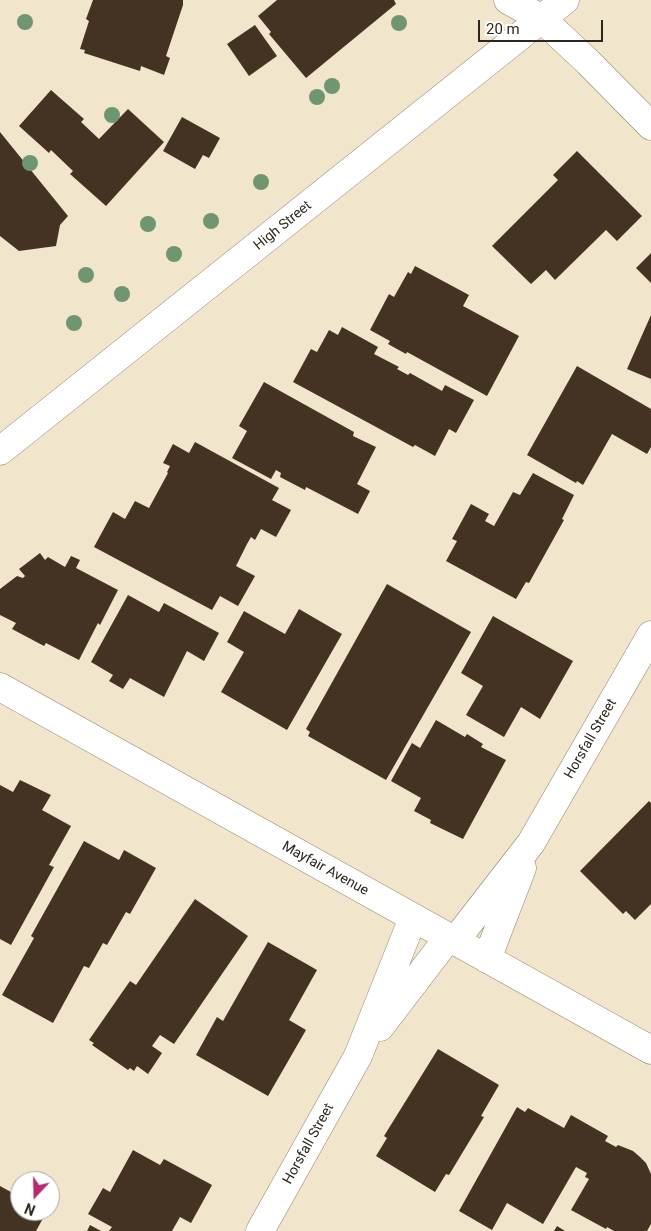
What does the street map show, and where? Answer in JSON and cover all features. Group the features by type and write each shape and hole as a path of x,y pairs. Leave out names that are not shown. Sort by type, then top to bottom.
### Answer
{"street":[{"path":"508,0 539,9 651,126"},
{"name":"High Street","path":"0,451 539,9 565,0"},
{"name":"Horsfall Street","path":"487,959 531,843 651,635"},
{"name":"Mayfair Avenue","path":"0,688 651,1050"},
{"name":"Horsfall Street","path":"358,1056 451,939 531,843"},
{"name":"Horsfall Street","path":"260,1231 358,1056 413,918"}],"building":[{"path":"93,0 183,0 166,56 170,58 164,75 141,66 140,71 84,53 85,50 80,49 89,21 86,19"},
{"path":"277,0 394,0 396,4 306,78 269,34 271,32 258,16"},
{"path":"255,25 277,56 249,76 227,44"},
{"path":"51,90 84,119 81,122 99,139 128,109 164,142 106,206 70,174 73,171 51,150 49,153 19,126"},
{"path":"182,117 220,138 209,158 203,155 195,169 163,151"},
{"path":"0,132 68,216 60,225 56,246 19,251 0,236"},
{"path":"577,151 642,216 617,241 606,230 555,280 546,270 531,284 492,246 558,180 553,175"},
{"path":"651,253 651,283 636,268"},
{"path":"415,266 469,295 463,306 519,336 487,396 407,352 406,354 388,344 390,341 370,330 389,294 394,297 408,272 411,274"},
{"path":"651,315 651,379 627,369"},
{"path":"342,327 378,347 374,354 399,367 397,369 408,375 410,373 442,391 445,385 474,400 456,433 449,429 435,456 415,445 413,447 293,382 311,349 317,352 329,330 338,335"},
{"path":"577,366 651,409 651,447 647,454 612,434 583,485 577,481 576,483 527,455"},
{"path":"264,382 354,432 353,436 376,447 357,484 370,491 358,514 306,487 305,490 280,477 281,473 276,470 271,479 232,458 247,431 239,426"},
{"path":"195,442 279,488 272,500 291,510 276,537 261,529 255,540 251,537 247,544 236,566 255,576 238,606 220,596 212,610 94,547 113,512 125,519 135,501 149,508 168,473 170,466 163,463 173,444 189,453"},
{"path":"533,473 574,495 562,519 564,520 529,583 526,582 516,599 446,561 457,541 452,539 471,504 489,514 485,521 494,526 513,492 520,495"},
{"path":"40,553 45,560 48,557 65,567 71,556 80,560 76,568 118,590 79,660 46,643 44,646 12,629 16,623 0,615 0,589 17,576 23,578 25,576 19,569"},
{"path":"387,584 471,632 386,780 308,736 310,732 306,729"},
{"path":"128,595 159,612 164,603 219,633 204,661 187,651 164,697 130,678 123,689 109,681 113,675 91,662"},
{"path":"299,609 342,634 287,730 221,692 244,652 227,642 244,611 285,634"},
{"path":"493,616 573,661 540,719 521,707 504,737 466,715 483,686 461,673"},
{"path":"436,720 465,737 467,734 483,744 481,747 506,760 463,839 430,823 431,820 414,811 421,798 391,781 412,743 420,748"},
{"path":"20,780 51,795 42,810 71,826 49,865 54,867 11,945 0,939 0,785 13,792"},
{"path":"649,801 651,803 651,904 635,920 626,911 623,914 580,871"},
{"path":"84,841 119,860 124,850 156,868 130,914 126,912 107,945 103,943 89,968 84,966 53,1023 2,995 34,938 31,936"},
{"path":"195,899 248,936 174,1044 160,1035 152,1046 162,1053 148,1074 137,1066 134,1071 130,1068 128,1070 92,1045 94,1043 89,1040 130,981 136,985"},
{"path":"268,942 317,970 289,1020 306,1030 268,1096 196,1055 217,1017 223,1021"},
{"path":"438,1049 499,1085 481,1116 484,1117 449,1175 446,1174 435,1192 376,1156 387,1138 384,1136"},
{"path":"517,1107 525,1112 528,1108 564,1128 571,1115 608,1136 605,1141 616,1147 618,1145 633,1151 640,1157 646,1163 651,1174 651,1224 647,1231 614,1231 607,1227 606,1229 571,1210 589,1179 585,1177 587,1173 576,1167 543,1224 507,1203 492,1230 459,1211"},
{"path":"133,1150 160,1165 164,1159 212,1185 191,1223 180,1217 172,1231 109,1231 112,1227 88,1214 103,1188 110,1192"},
{"path":"0,1186 10,1192 10,1221 42,1221 36,1231 0,1231"},
{"path":"90,1225 101,1231 87,1231"},
{"path":"557,1226 565,1231 554,1231"}]}
